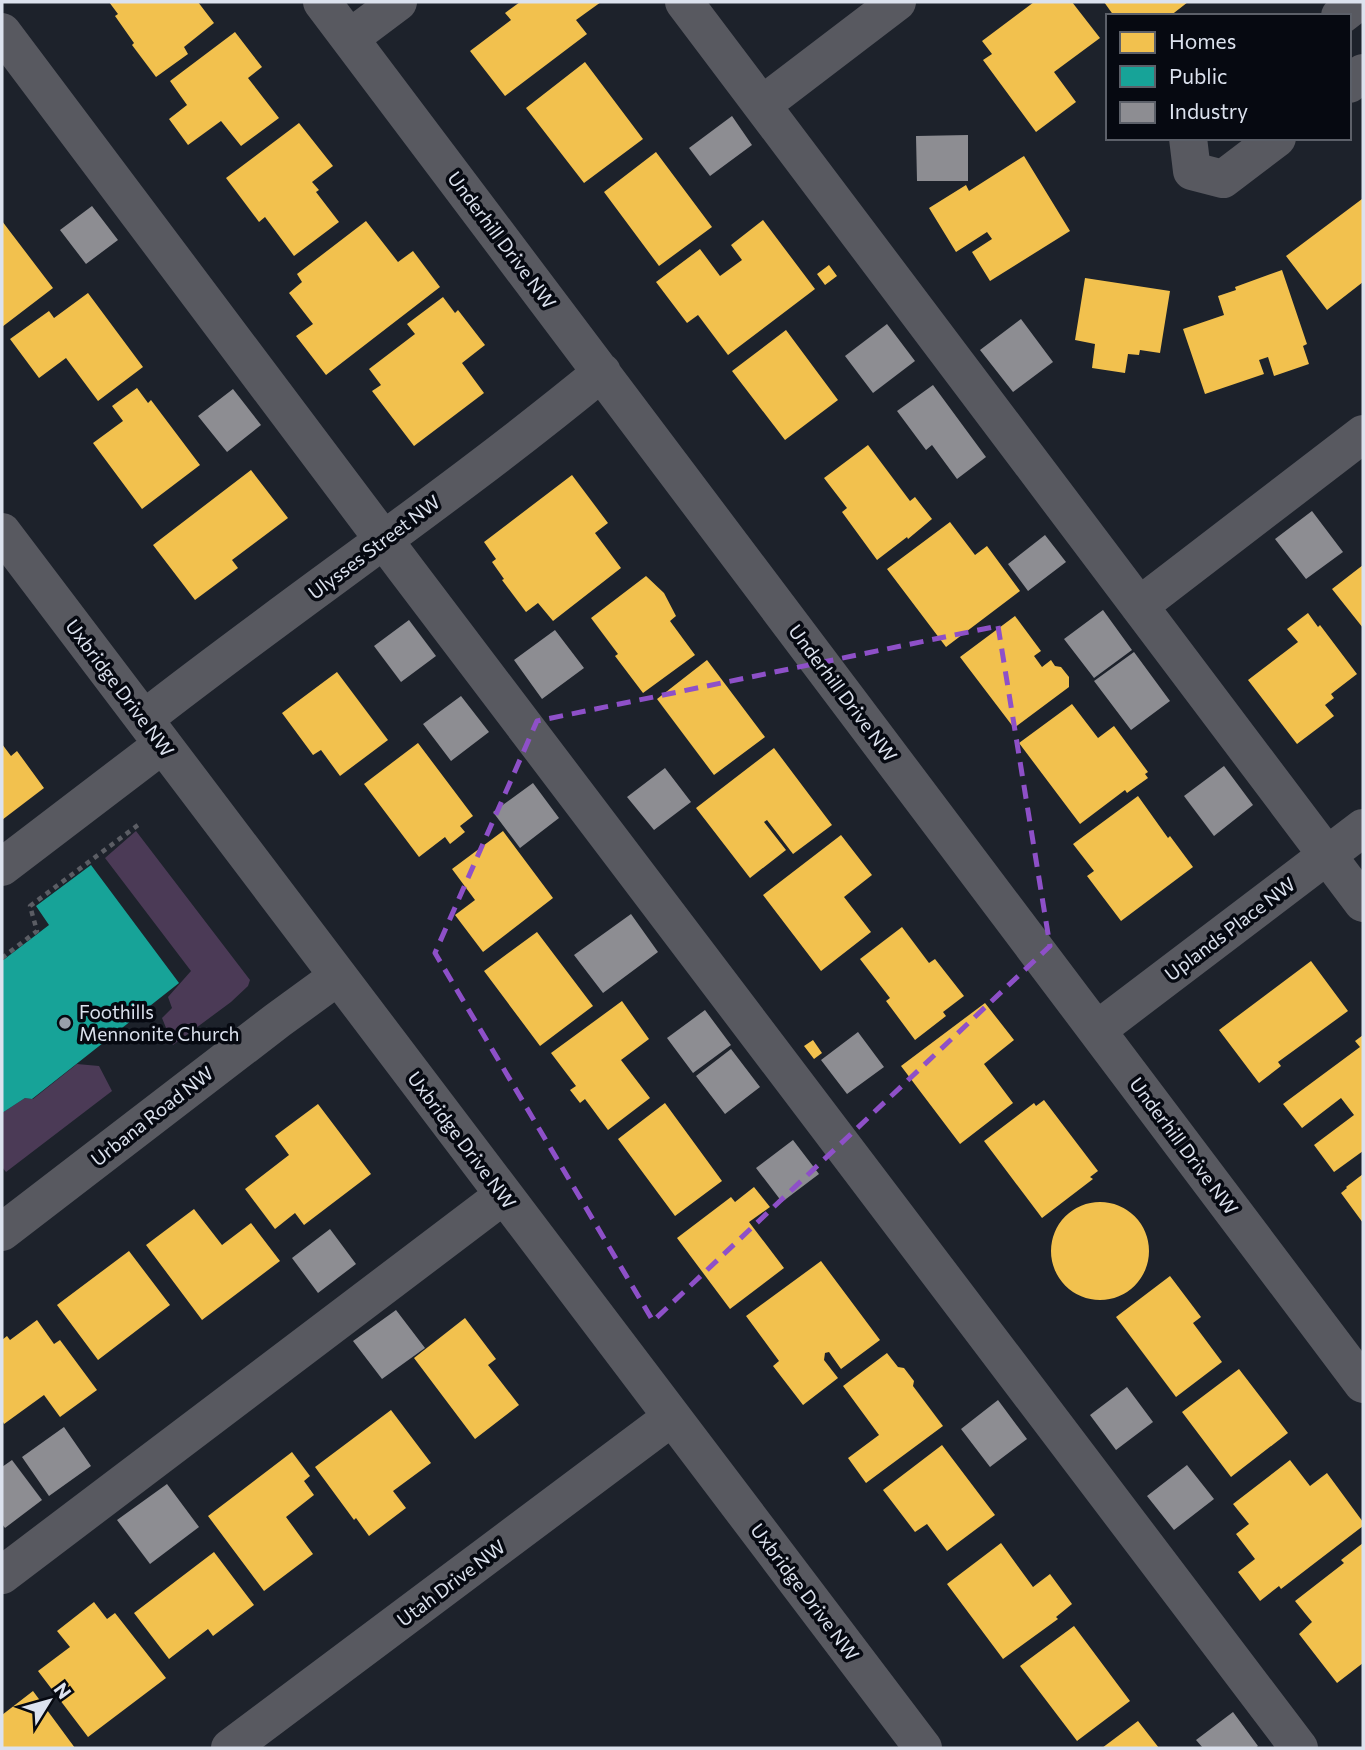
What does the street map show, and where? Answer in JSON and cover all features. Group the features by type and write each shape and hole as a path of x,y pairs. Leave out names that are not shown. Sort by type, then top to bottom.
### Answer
{"street":[{"name":"Underhill Drive NW","path":"322,2 1363,1384"},
{"path":"350,38 398,2"},
{"path":"684,2 1363,903"},
{"path":"762,105 897,2"},
{"path":"1343,14 1358,2"},
{"path":"2,32 1299,1748"},
{"path":"1188,140 1192,171 1223,179 1274,140"},
{"name":"Ulysses Street NW","path":"2,867 153,732 197,678 384,540 602,372"},
{"path":"1139,606 1363,434"},
{"name":"Uxbridge Drive NW","path":"2,531 923,1748"},
{"name":"Uplands Place NW","path":"1097,1030 1363,828"},
{"name":"Urbana Road NW","path":"2,1233 337,977"},
{"path":"2,1575 504,1195"},
{"name":"Utah Drive NW","path":"230,1748 672,1417"}],"path":[{"path":"2,958 37,931 30,906 138,825"}],"highlighted area":[{"path":"998,626 1050,946 653,1321 435,953 537,721"}],"shaded area":[{"path":"136,831 250,980 248,986 231,1002 173,1045 162,1018 172,1008 168,997 191,971 105,858"},
{"path":"77,1064 99,1066 112,1091 6,1172 2,1167 2,1113 25,1098 33,1099"}],"building: Homes":[{"path":"109,2 198,2 214,23 184,47 188,54 156,77 132,45 134,43 115,16 118,14"},
{"path":"520,2 601,2 576,20 587,34 505,96 470,51 511,20 505,13"},
{"path":"1034,2 1072,2 1100,38 1054,72 1076,102 1036,132 983,60 992,54 982,41"},
{"path":"1104,2 1188,2 1173,14 1113,14"},
{"path":"235,32 262,67 248,78 279,118 241,146 221,121 188,145 169,119 187,105 170,81"},
{"path":"585,62 643,139 584,183 526,108"},
{"path":"299,123 333,166 312,182 319,190 316,192 339,222 294,256 265,217 259,222 226,178"},
{"path":"656,152 712,227 659,266 604,192"},
{"path":"1024,156 1070,231 990,281 972,252 992,239 987,232 956,252 929,208 966,185 969,191"},
{"path":"1362,199 1363,282 1327,310 1286,256"},
{"path":"763,220 815,289 728,355 698,315 687,323 656,282 700,249 720,276 742,260 731,245"},
{"path":"2,221 53,288 2,327"},
{"path":"366,221 398,262 413,251 440,287 326,375 296,336 313,324 289,293 302,282 297,274"},
{"path":"829,265 837,276 825,285 817,274"},
{"path":"1282,270 1307,344 1303,346 1309,364 1274,376 1268,357 1259,360 1264,374 1205,394 1183,329 1224,315 1218,296"},
{"path":"1085,278 1170,291 1160,353 1140,350 1139,355 1128,354 1125,373 1092,368 1095,344 1075,340"},
{"path":"88,293 143,367 98,401 66,358 39,378 10,339 49,311 54,318"},
{"path":"443,297 455,313 458,310 485,345 462,363 484,393 414,446 372,391 381,385 369,369 415,334 407,324"},
{"path":"786,330 838,400 785,440 732,371"},
{"path":"137,388 148,403 151,400 200,465 142,509 93,443 123,421 112,406"},
{"path":"868,445 910,501 915,497 932,519 877,560 842,512 847,508 824,478"},
{"path":"251,470 288,518 232,560 238,568 195,600 153,545"},
{"path":"572,475 608,523 595,533 621,568 553,621 538,603 526,612 502,580 504,579 492,562 496,559 484,542"},
{"path":"950,522 975,555 987,546 1020,591 946,647 887,569"},
{"path":"1363,565 1363,628 1332,589"},
{"path":"646,576 664,593 676,616 670,621 695,655 643,693 591,618"},
{"path":"1308,613 1357,674 1331,694 1334,698 1325,705 1334,716 1297,744 1248,680 1298,642 1287,629"},
{"path":"1015,616 1041,651 1034,656 1042,667 1051,660 1055,666 1061,667 1069,677 1069,687 1014,728 960,657"},
{"path":"707,660 765,737 714,775 657,699"},
{"path":"337,672 388,740 340,776 321,750 313,755 282,713"},
{"path":"1072,704 1098,738 1114,726 1148,772 1145,774 1148,778 1127,793 1125,790 1080,824 1019,743"},
{"path":"418,743 473,816 460,826 465,832 450,844 445,837 419,857 364,784"},
{"path":"2,744 11,756 17,751 44,788 2,820"},
{"path":"774,748 832,825 793,854 767,820 764,822 786,850 750,878 696,808"},
{"path":"1138,796 1193,867 1121,921 1087,876 1094,871 1073,844"},
{"path":"503,831 553,898 483,952 455,915 475,900 452,869"},
{"path":"841,835 872,875 844,897 871,932 821,971 763,895"},
{"path":"902,927 929,963 935,959 964,996 943,1012 946,1016 915,1040 886,1001 890,998 860,959"},
{"path":"537,932 593,1006 540,1046 484,971"},
{"path":"1311,961 1348,1011 1278,1062 1281,1066 1259,1083 1219,1030"},
{"path":"622,1001 649,1039 621,1060 650,1098 608,1130 585,1099 580,1103 570,1090 576,1086 551,1053"},
{"path":"985,1003 1014,1040 984,1064 1013,1103 960,1144 901,1066"},
{"path":"1363,1035 1363,1151 1334,1172 1314,1145 1354,1115 1341,1098 1302,1128 1283,1104 1360,1047 1355,1041"},
{"path":"813,1040 822,1053 814,1059 804,1046"},
{"path":"1044,1100 1098,1171 1090,1177 1093,1179 1042,1218 984,1141 1034,1103 1036,1106"},
{"path":"665,1103 722,1181 675,1216 618,1139"},
{"path":"318,1104 371,1174 304,1225 295,1213 275,1229 245,1189 289,1155 275,1136"},
{"path":"1363,1174 1363,1223 1341,1193"},
{"path":"754,1187 770,1207 749,1222 784,1268 730,1309 677,1238 731,1197 735,1202"},
{"path":"1100,1202 1119,1206 1134,1217 1145,1232 1149,1251 1145,1270 1134,1285 1119,1296 1100,1300 1081,1296 1066,1285 1055,1270 1051,1251 1055,1232 1066,1217 1081,1206"},
{"path":"194,1209 222,1245 251,1223 280,1261 202,1320 146,1245"},
{"path":"129,1251 170,1305 98,1360 57,1305"},
{"path":"821,1261 880,1340 841,1369 829,1352 825,1353 824,1360 838,1378 803,1405 773,1366 779,1361 746,1316"},
{"path":"1170,1276 1201,1317 1193,1323 1222,1362 1176,1397 1116,1317"},
{"path":"465,1318 496,1359 488,1365 519,1405 475,1439 414,1358"},
{"path":"37,1320 54,1344 60,1340 97,1390 60,1417 44,1395 4,1424 2,1340 7,1336 10,1340"},
{"path":"887,1353 914,1381 913,1386 943,1426 866,1483 848,1458 879,1435 843,1386"},
{"path":"1239,1369 1288,1433 1231,1477 1182,1412"},
{"path":"391,1410 431,1463 393,1491 406,1508 369,1536 315,1467"},
{"path":"942,1445 995,1515 947,1551 927,1524 915,1532 883,1490"},
{"path":"292,1452 310,1476 304,1481 314,1495 286,1517 313,1554 264,1591 208,1516"},
{"path":"1290,1460 1310,1486 1327,1473 1363,1522 1363,1526 1281,1589 1279,1586 1260,1601 1238,1572 1255,1559 1236,1534 1249,1524 1233,1504"},
{"path":"1001,1543 1033,1587 1050,1574 1072,1604 1056,1617 1058,1619 1003,1659 947,1584"},
{"path":"1363,1543 1363,1663 1337,1683 1299,1634 1312,1622 1295,1601 1344,1563 1341,1560"},
{"path":"214,1552 254,1605 213,1636 208,1629 169,1659 134,1613"},
{"path":"94,1602 107,1619 115,1613 166,1678 88,1737 38,1671 70,1647 57,1631"},
{"path":"1074,1626 1130,1701 1077,1741 1020,1666"},
{"path":"33,1691 75,1748 2,1748 2,1715"},
{"path":"1138,1721 1159,1748 1102,1748"}],"building: Public":[{"name":"Foothills Mennonite Church","path":"91,865 179,983 32,1099 25,1098 2,1113 2,961 49,925 36,906"}],"building: Industry":[{"path":"732,116 752,145 710,176 689,148"},
{"path":"968,135 968,181 917,181 916,136"},
{"path":"92,206 118,240 86,264 60,230"},
{"path":"1021,319 1053,362 1013,392 980,350"},
{"path":"887,324 915,361 873,393 845,356"},
{"path":"933,385 986,457 957,479 932,445 926,450 897,411"},
{"path":"233,389 261,425 227,452 198,416"},
{"path":"1312,511 1343,552 1306,579 1275,539"},
{"path":"1045,535 1066,562 1028,591 1008,564"},
{"path":"1103,610 1132,650 1094,678 1064,639"},
{"path":"409,620 436,656 401,682 374,646"},
{"path":"555,630 584,668 542,699 514,660"},
{"path":"1134,652 1170,701 1131,730 1094,681"},
{"path":"461,696 489,732 451,761 423,724"},
{"path":"1224,766 1253,805 1214,836 1184,796"},
{"path":"665,768 691,802 654,830 627,797"},
{"path":"533,783 559,818 520,848 493,812"},
{"path":"631,914 658,952 603,993 574,955"},
{"path":"705,1010 731,1045 693,1073 667,1038"},
{"path":"858,1032 884,1067 847,1094 821,1060"},
{"path":"731,1049 760,1087 725,1114 696,1076"},
{"path":"793,1140 819,1174 782,1202 756,1168"},
{"path":"330,1229 356,1264 318,1293 292,1258"},
{"path":"396,1310 425,1348 382,1379 353,1341"},
{"path":"1127,1387 1153,1422 1116,1450 1090,1415"},
{"path":"998,1400 1027,1439 990,1467 961,1429"},
{"path":"64,1427 91,1466 49,1496 22,1457"},
{"path":"12,1460 42,1500 5,1528 2,1524 2,1467"},
{"path":"1187,1465 1214,1499 1174,1530 1147,1496"},
{"path":"167,1484 199,1527 150,1564 117,1520"},
{"path":"1233,1712 1258,1746 1203,1748 1196,1740"}],"place":[{"name":"Foothills Mennonite Church","path":"65,1023"}]}
